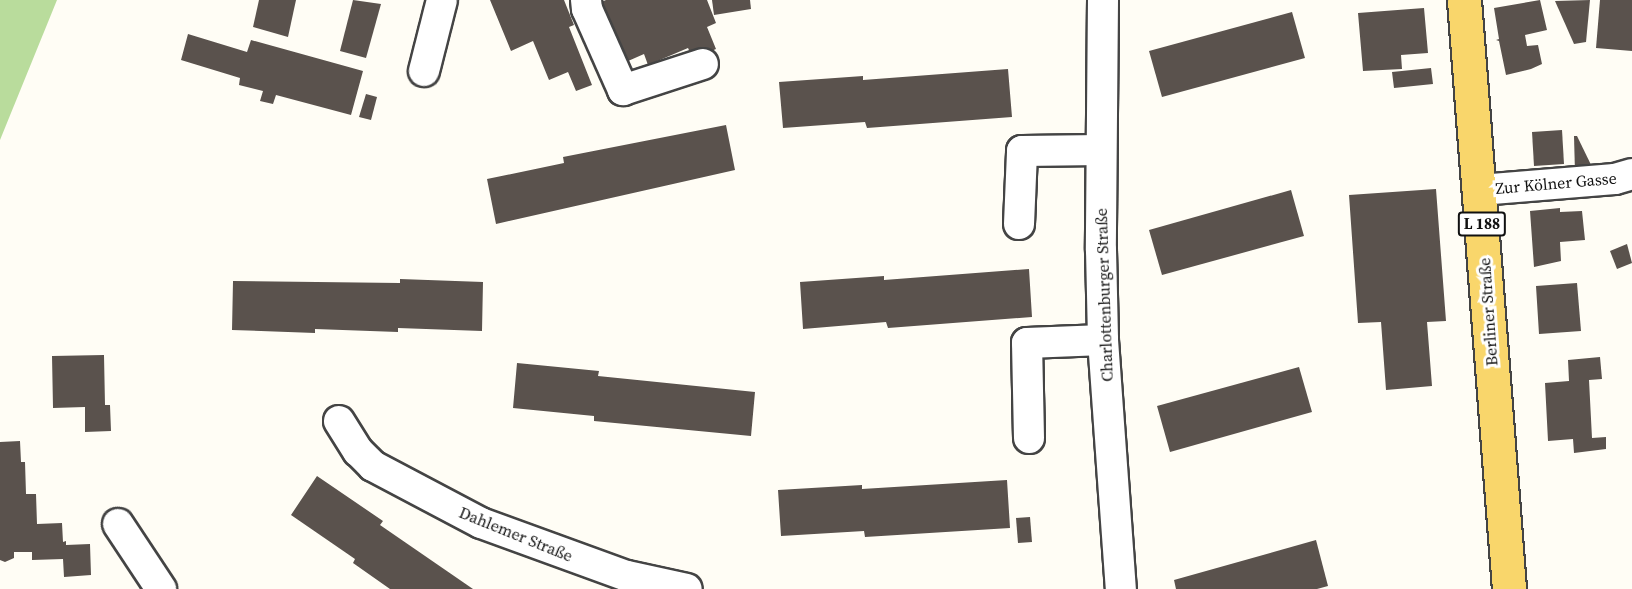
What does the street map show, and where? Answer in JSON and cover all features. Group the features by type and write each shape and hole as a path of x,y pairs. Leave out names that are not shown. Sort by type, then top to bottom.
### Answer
{"main road":[{"name":"Berliner Straße","path":"1464,0 1509,589"}],"street":[{"path":"424,70 442,0"},
{"path":"586,0 587,9 622,90 703,64"},
{"name":"Charlottenburger Straße","path":"1103,0 1101,150 1103,340 1121,589"},
{"path":"1019,224 1022,151 1101,150"},
{"name":"Zur Kölner Gasse","path":"1480,190 1615,179 1632,174"},
{"path":"1029,438 1027,343 1103,340"},
{"name":"Dahlemer Straße","path":"339,421 358,451 373,466 482,523 627,576 687,589"},
{"path":"118,524 161,589"}],"green space":[{"path":"0,0 57,0 0,140"}],"building":[{"path":"259,0 296,0 288,37 253,27"},
{"path":"353,0 381,4 366,58 340,51"},
{"path":"490,0 564,0 574,25 569,27 592,85 576,91 568,72 549,80 533,41 511,51"},
{"path":"606,0 707,0 716,23 707,27 716,49 693,59 688,48 648,65 644,54 619,65 594,5"},
{"path":"712,0 750,0 751,9 714,15"},
{"path":"1540,0 1547,30 1525,35 1527,46 1538,45 1542,64 1506,75 1499,41 1496,40 1499,39 1494,8"},
{"path":"1590,0 1586,42 1574,44 1555,1"},
{"path":"1600,0 1632,0 1632,51 1596,48"},
{"path":"1424,8 1428,53 1401,55 1402,69 1363,71 1358,13"},
{"path":"1292,12 1305,58 1162,97 1149,51"},
{"path":"188,34 247,52 251,40 363,71 351,115 276,95 273,104 260,101 263,91 239,85 240,78 181,60"},
{"path":"1431,68 1433,84 1394,88 1392,72"},
{"path":"1008,69 1012,117 867,128 865,122 783,128 779,82 863,76 863,80"},
{"path":"366,94 377,97 371,120 359,117"},
{"path":"726,125 735,170 496,224 487,179 564,163 563,157"},
{"path":"1562,130 1564,164 1534,166 1532,132"},
{"path":"1574,136 1577,136 1594,171 1575,173"},
{"path":"1436,189 1446,321 1427,322 1432,386 1386,390 1381,322 1358,323 1349,195"},
{"path":"1291,190 1304,236 1162,275 1149,230"},
{"path":"1560,208 1560,212 1582,211 1585,240 1560,242 1561,261 1534,267 1530,211"},
{"path":"1627,244 1632,263 1617,269 1610,251"},
{"path":"1029,269 1032,317 888,328 886,322 803,329 800,282 884,276 884,280"},
{"path":"400,279 483,282 482,331 398,328 398,332 315,329 315,333 232,330 233,281 400,283"},
{"path":"1577,283 1581,331 1539,334 1536,286"},
{"path":"104,355 105,405 110,405 111,431 85,432 85,407 53,408 52,356"},
{"path":"1600,357 1602,379 1589,380 1592,438 1606,437 1606,449 1574,453 1573,439 1548,441 1545,383 1569,381 1568,360"},
{"path":"517,363 599,371 598,376 755,392 751,436 594,421 594,416 513,408"},
{"path":"1299,367 1312,412 1170,452 1157,406"},
{"path":"20,441 21,462 25,462 26,494 36,494 37,524 62,523 63,542 66,541 66,545 90,544 91,575 64,577 63,559 32,560 32,552 14,552 14,558 5,562 0,560 0,442"},
{"path":"317,476 383,521 380,525 473,589 390,589 353,563 355,559 291,515"},
{"path":"1007,480 1010,528 865,537 864,531 781,536 778,490 862,485 862,489"},
{"path":"1030,517 1032,542 1018,543 1016,518"},
{"path":"1316,540 1328,586 1317,589 1176,589 1174,580"}]}
